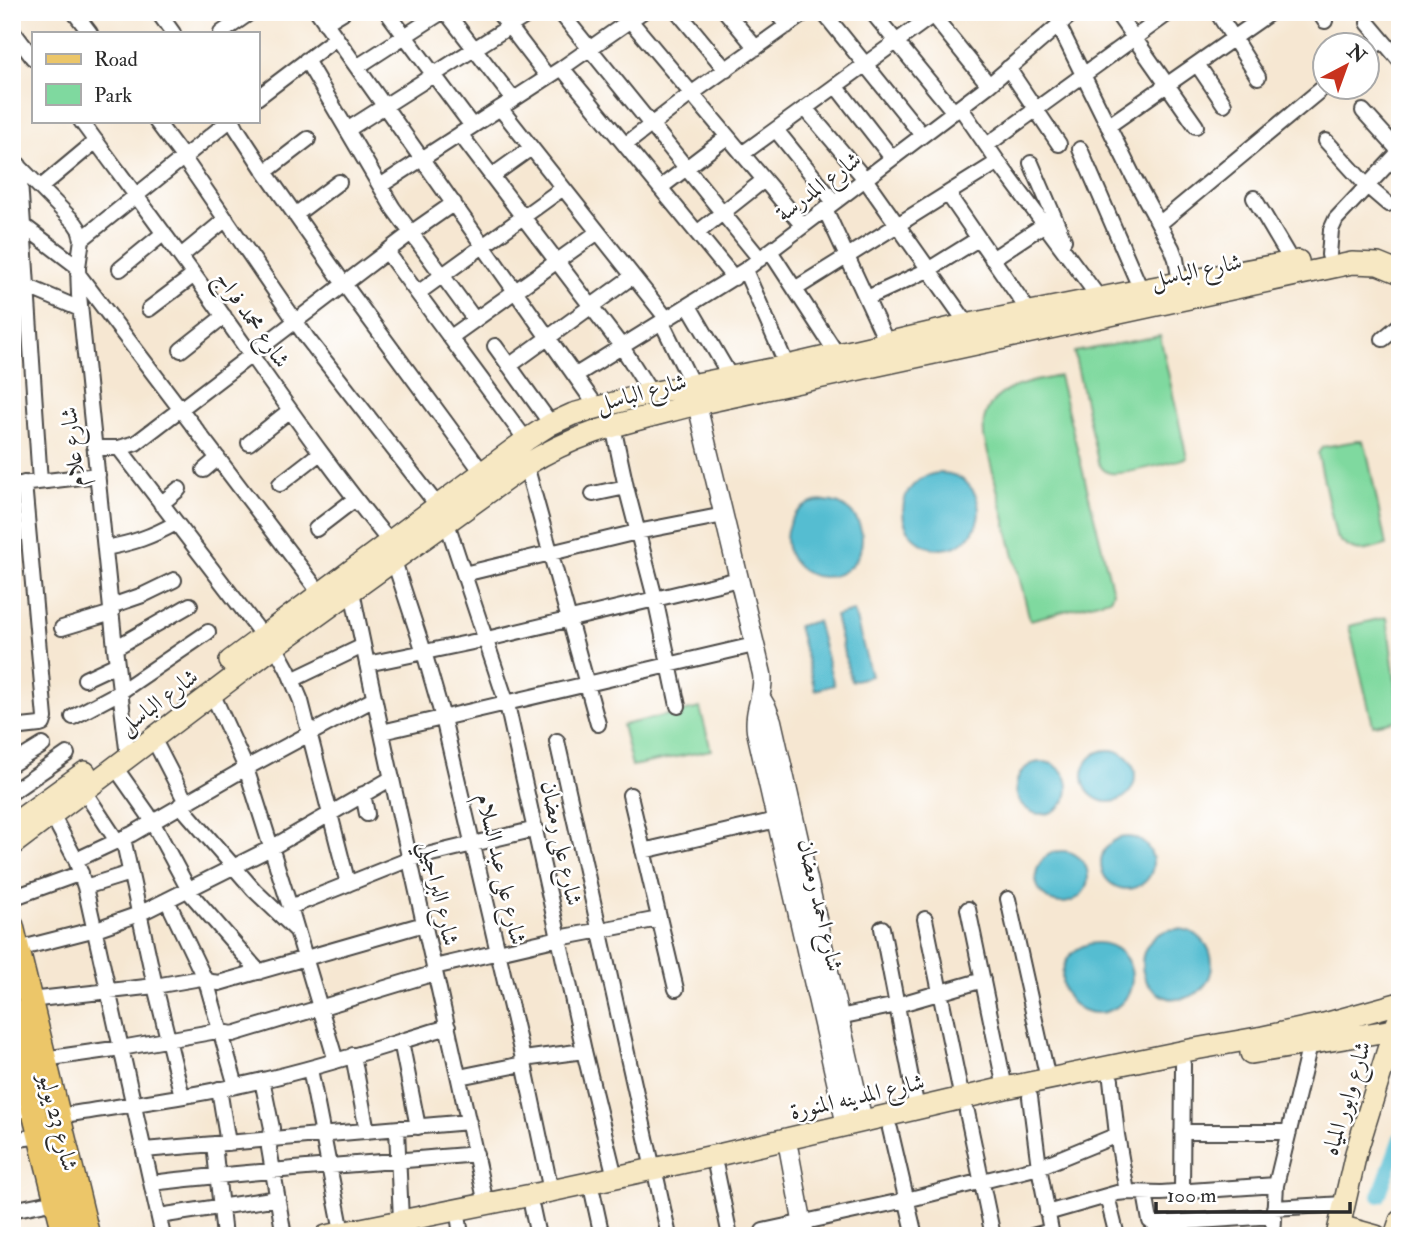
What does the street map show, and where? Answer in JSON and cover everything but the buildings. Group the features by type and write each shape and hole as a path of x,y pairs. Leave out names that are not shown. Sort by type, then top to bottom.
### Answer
{"main road":[{"name":"شارع الباسل","path":"12,845 84,791 123,755 269,641 442,514 559,446 695,394 730,376 887,343 965,333 1030,313 1141,290 1181,291 1329,255 1371,251 1399,264"},
{"name":"شارع الباسل","path":"442,514 482,472 526,440 551,424 597,407 652,393 695,394 965,333 1181,291 1352,263 1399,264"},
{"name":"شارع الباسل","path":"12,825 153,738 212,693 320,593 347,584"},
{"name":"شارع 23 يوليو","path":"12,926 18,949 21,1006 16,1044 23,1110 40,1136 65,1236"},
{"name":"شارع المدينه المنورة","path":"396,1228 486,1204 615,1177 716,1168 890,1129 965,1106 1005,1088 1275,1034 1400,1003"},
{"name":"شارع 23 يوليو","path":"21,1006 44,1059 88,1236"},
{"name":"شارع المدينه المنورة","path":"334,1234 396,1228 460,1228 593,1195 655,1175 917,1109 1030,1097 1183,1064 1310,1044 1397,1024"},
{"name":"شارع وابور المياه","path":"1338,1231 1356,1153 1397,1024"},
{"path":"1395,1236 1400,1221"},
{"path":"1338,1231 1376,1236"}],"street":[{"path":"74,12 89,32"},
{"path":"158,12 172,32"},
{"path":"222,32 251,12"},
{"path":"343,12 321,18 597,407"},
{"path":"387,12 434,75 492,176 592,306 652,393"},
{"path":"357,67 444,12 513,99"},
{"path":"498,12 548,77"},
{"path":"347,130 532,12"},
{"path":"560,12 723,213 795,289 837,354"},
{"path":"678,12 726,69"},
{"path":"726,12 756,48"},
{"path":"776,12 787,26"},
{"path":"625,145 806,12"},
{"path":"823,12 922,135"},
{"path":"873,12 986,145 1100,299"},
{"name":"شارع المدرسة","path":"576,375 740,274 989,85 1074,12"},
{"path":"1116,12 1196,126"},
{"path":"986,145 1170,12"},
{"path":"1217,12 1258,77"},
{"path":"1108,126 1271,12"},
{"path":"742,154 932,14 989,85"},
{"path":"380,186 562,68 632,15 691,94 803,226"},
{"path":"1368,23 1400,61"},
{"path":"1058,24 1175,254 1181,291"},
{"path":"12,30 32,57"},
{"path":"259,96 336,38"},
{"path":"306,60 380,186 475,320"},
{"path":"1197,64 1224,104"},
{"path":"562,68 697,233 740,274 787,366"},
{"path":"1008,68 1059,144"},
{"path":"836,86 892,158"},
{"path":"1159,224 1310,100"},
{"path":"500,108 633,276 665,321 695,394"},
{"path":"805,108 865,179 928,270 965,333"},
{"path":"1329,255 1333,224 1398,156 1363,111"},
{"name":"شارع محمد فراج","path":"82,122 137,194 289,411 392,551"},
{"name":"شارع على رمضان","path":"157,122 307,338 442,514 487,639 507,704 584,1051 615,1177"},
{"path":"16,162 75,223 82,239 230,122"},
{"path":"232,122 344,284 482,472"},
{"path":"776,130 830,206 847,257 887,343"},
{"path":"660,188 727,137"},
{"path":"265,172 308,139"},
{"path":"41,187 96,141"},
{"path":"1326,141 1367,186 1388,204"},
{"path":"492,176 531,148"},
{"path":"1080,149 1141,290"},
{"path":"16,162 21,282 40,482"},
{"path":"795,289 998,162"},
{"path":"1031,163 1074,263"},
{"path":"697,233 764,180"},
{"path":"295,215 339,182"},
{"path":"418,293 563,188"},
{"path":"948,194 1030,313"},
{"path":"1254,198 1292,262"},
{"path":"95,448 119,449 136,443 454,203"},
{"path":"181,256 226,219"},
{"path":"17,220 78,270 320,593"},
{"path":"992,259 1045,224"},
{"path":"451,337 598,232"},
{"path":"120,269 164,233"},
{"name":"شارع علام","path":"82,239 78,270 80,309 120,692 123,755"},
{"path":"867,298 928,270 978,239"},
{"path":"387,252 526,440"},
{"path":"149,309 194,275"},
{"path":"509,366 633,276"},
{"path":"21,282 80,309"},
{"path":"689,306 730,376"},
{"path":"181,350 224,316"},
{"path":"1383,339 1400,325"},
{"path":"495,346 551,424"},
{"name":"شارع احمد رمضان","path":"695,394 762,679 755,722 785,818 839,1017 855,1123"},
{"path":"249,443 289,411"},
{"path":"613,426 678,706"},
{"path":"119,449 269,641 292,680 300,701 348,884"},
{"path":"280,484 320,453"},
{"path":"204,470 218,458"},
{"path":"526,466 598,724"},
{"path":"12,728 40,725 45,718 18,484 97,475"},
{"path":"593,494 626,487"},
{"path":"161,504 180,489"},
{"path":"316,529 355,499"},
{"path":"464,574 638,532 724,515"},
{"path":"105,548 139,541 176,523"},
{"name":"شارع على عبد السلام","path":"392,551 443,718 524,1063 551,1191"},
{"path":"367,664 487,639 739,579"},
{"path":"62,628 111,610 174,580"},
{"name":"شارع البراجيلي","path":"347,584 486,1204"},
{"path":"115,648 190,605"},
{"path":"73,717 120,692 208,632"},
{"path":"382,732 754,645"},
{"path":"292,680 363,646"},
{"path":"85,679 117,664"},
{"path":"212,693 246,768 336,1061"},
{"path":"81,873 120,840 374,699"},
{"path":"153,738 183,804 233,868 298,932"},
{"path":"558,741 669,1236"},
{"path":"12,764 43,745"},
{"path":"12,792 67,754"},
{"path":"123,755 188,890 260,972"},
{"path":"18,949 139,915 271,848 392,778"},
{"path":"84,791 120,840 182,1096"},
{"path":"363,794 367,814"},
{"path":"630,795 676,989"},
{"path":"52,815 81,873 96,929 163,1236"},
{"path":"643,852 785,818"},
{"name":"شارع احمد رمضان","path":"785,818 855,1123"},
{"path":"290,907 410,859 536,829"},
{"path":"12,898 81,873 130,873"},
{"path":"167,900 205,978 236,1086"},
{"path":"1008,900 1048,1079"},
{"path":"968,909 1005,1088"},
{"path":"44,1059 221,1031 233,1034 498,952 659,919"},
{"path":"925,919 993,1236"},
{"path":"21,1006 205,978 219,983 424,924"},
{"path":"883,928 917,1109"},
{"path":"839,1017 983,980"},
{"path":"58,1116 236,1086 310,1069 448,1027"},
{"path":"401,1041 418,1127"},
{"path":"1273,1236 1276,1185 1310,1044"},
{"path":"459,1077 524,1063 531,1058 584,1051"},
{"path":"353,1055 367,1131"},
{"path":"1182,1192 1183,1064"},
{"path":"310,1069 330,1167 334,1234"},
{"path":"262,1080 272,1128 270,1140 273,1171 284,1236"},
{"path":"1111,1080 1127,1192"},
{"path":"219,1089 221,1144 217,1175 224,1236"},
{"path":"1030,1097 1039,1167 1052,1233 1032,1236"},
{"path":"144,1150 469,1122"},
{"path":"396,1228 397,1129"},
{"path":"890,1129 915,1236"},
{"path":"1182,1132 1289,1132"},
{"path":"763,1231 804,1229 981,1180 1039,1167 1117,1135"},
{"path":"12,1140 40,1136"},
{"path":"789,1151 804,1229"},
{"path":"151,1183 475,1154"},
{"path":"716,1168 730,1236"},
{"path":"1048,1213 1127,1192 1182,1192 1276,1185"},
{"path":"1145,1193 1150,1221 1154,1224 1344,1203"},
{"path":"593,1195 602,1236"},
{"path":"1107,1196 1117,1236"},
{"path":"159,1216 278,1198"},
{"path":"12,1210 56,1201"},
{"path":"532,1208 538,1236"}],"green space":[{"path":"1160,336 1187,458 1136,471 1108,472 1098,462 1074,352"},
{"path":"1059,376 1113,592 1110,599 1030,620 984,437 984,422 988,409 1003,393 1025,384"},
{"path":"1362,441 1366,447 1386,545 1365,551 1348,547 1336,536 1318,454 1323,447"},
{"path":"1387,617 1400,720 1373,725 1349,626"},
{"path":"700,708 711,750 632,766 622,725"}],"water":[{"path":"934,473 948,473 962,479 973,490 979,511 976,526 968,538 948,549 934,549 920,543 909,532 903,518 903,504 909,490 920,479"},
{"path":"817,501 831,501 845,507 856,518 862,539 859,554 851,566 831,577 817,577 803,571 792,560 786,546 786,532 792,518 803,507"},
{"path":"854,611 871,676 851,681 835,616"},
{"path":"817,621 834,685 815,690 798,626"},
{"path":"1109,750 1119,752 1127,758 1133,766 1133,786 1127,794 1119,800 1109,802 1099,800 1091,794 1085,786 1083,776 1085,766 1091,758 1099,752"},
{"path":"1042,762 1052,764 1060,770 1066,778 1066,798 1060,806 1052,812 1042,814 1032,812 1024,806 1018,798 1016,788 1018,778 1024,770 1032,764"},
{"path":"1127,837 1137,839 1145,845 1151,853 1151,873 1145,881 1137,887 1127,889 1117,887 1109,881 1103,873 1101,863 1103,853 1109,845 1117,839"},
{"path":"1062,851 1072,853 1080,859 1086,867 1086,887 1080,895 1072,901 1062,903 1052,901 1044,895 1038,887 1036,877 1038,867 1044,859 1052,853"},
{"path":"1177,929 1202,939 1212,964 1202,989 1177,999 1152,989 1142,964 1152,939"},
{"path":"1097,943 1122,953 1132,978 1122,1003 1097,1013 1072,1003 1062,978 1072,953"}],"waterway":[{"path":"1379,1196 1400,1138"}]}
